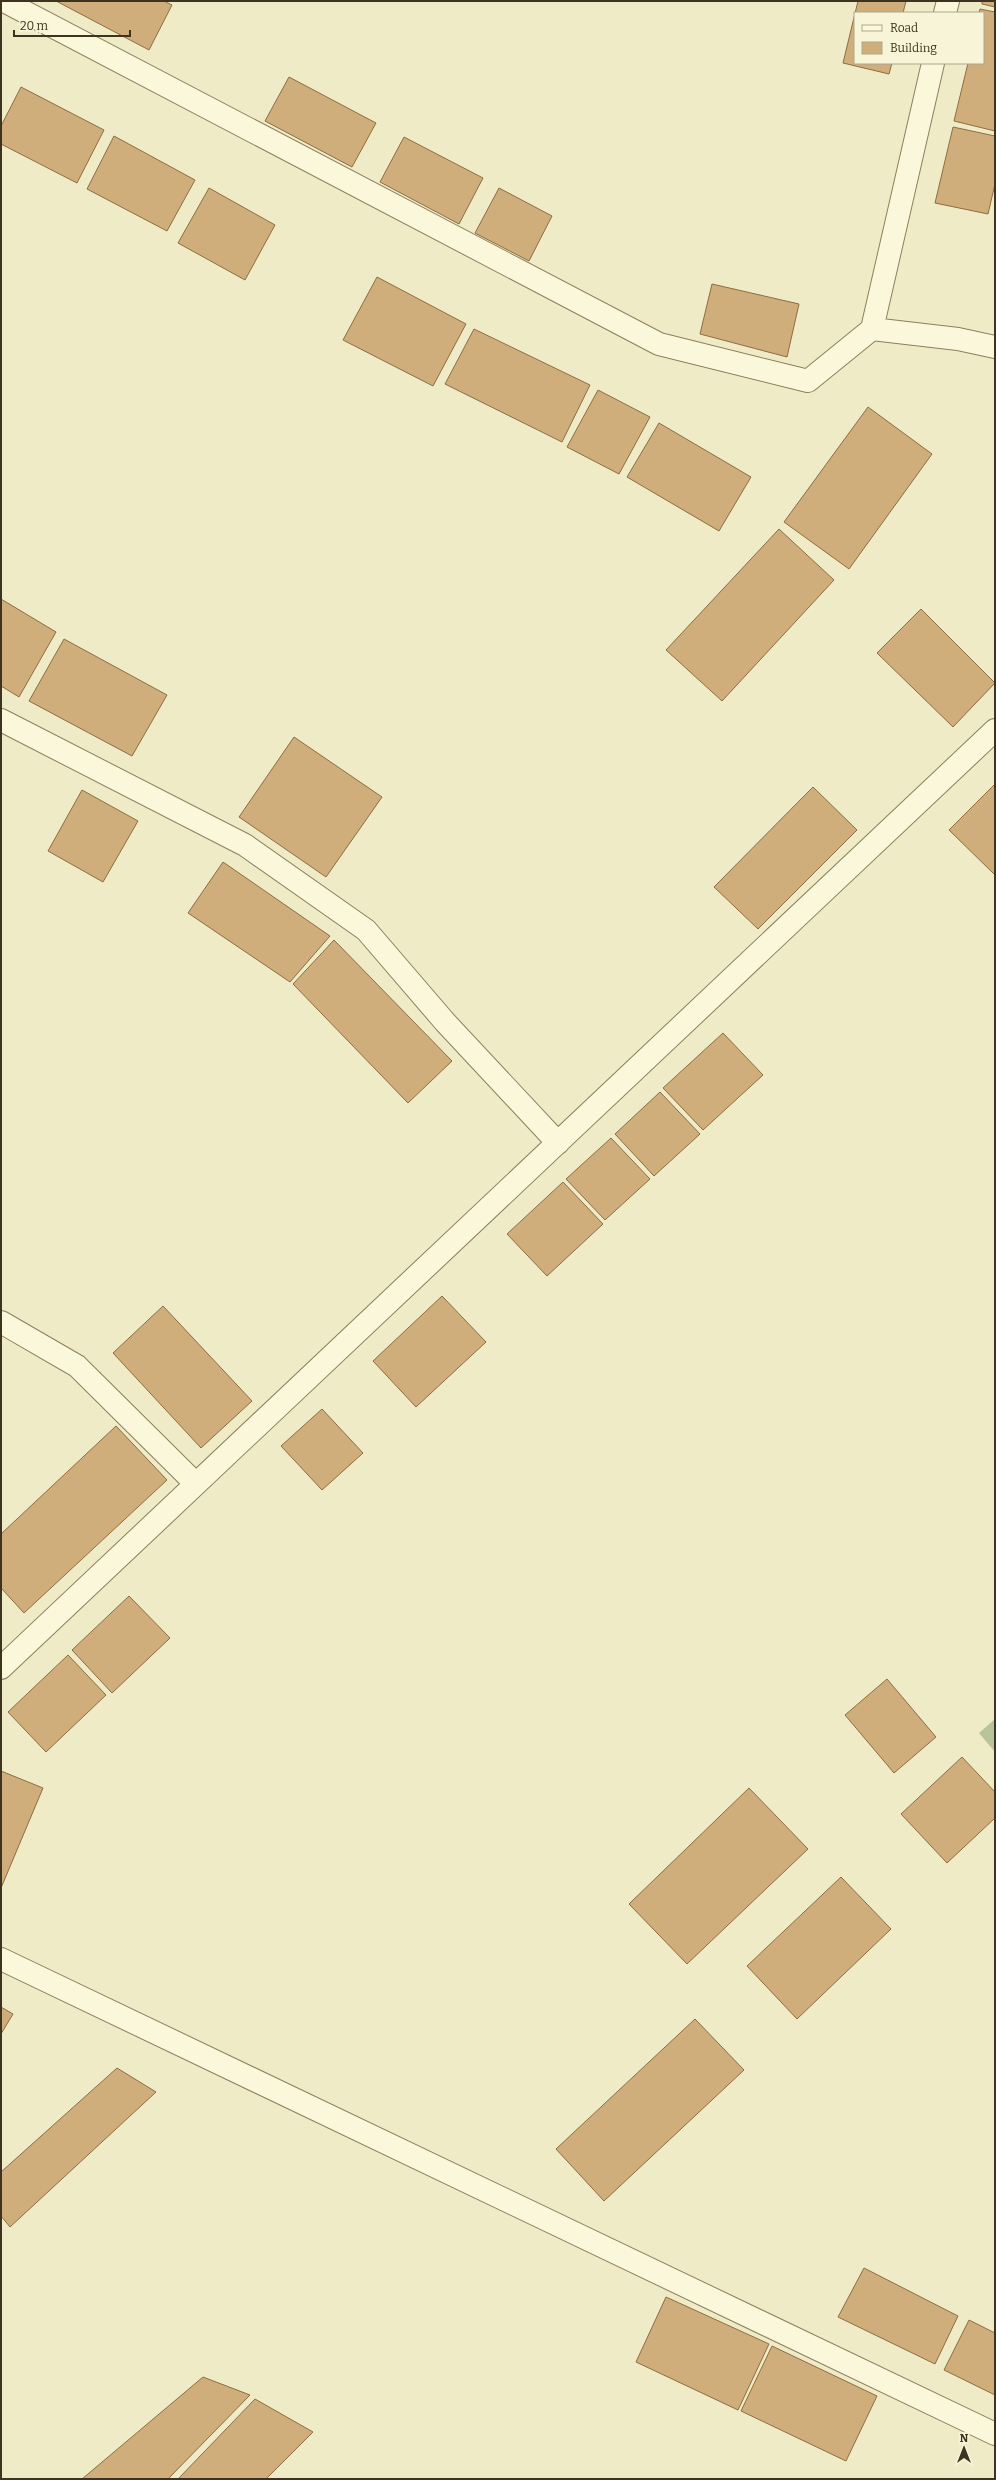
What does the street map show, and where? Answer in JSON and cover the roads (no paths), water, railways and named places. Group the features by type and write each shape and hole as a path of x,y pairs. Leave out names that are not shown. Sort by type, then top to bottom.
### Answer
{"street":[{"path":"4,1 659,344 808,381 872,329 933,64"},
{"path":"945,12 948,1"},
{"path":"872,329 958,339 995,347"},
{"path":"1,720 245,845 366,930 445,1022 558,1143"},
{"path":"1,1668 995,730"},
{"path":"1,1322 77,1366 196,1484"},
{"path":"1,1960 995,2434"}]}
